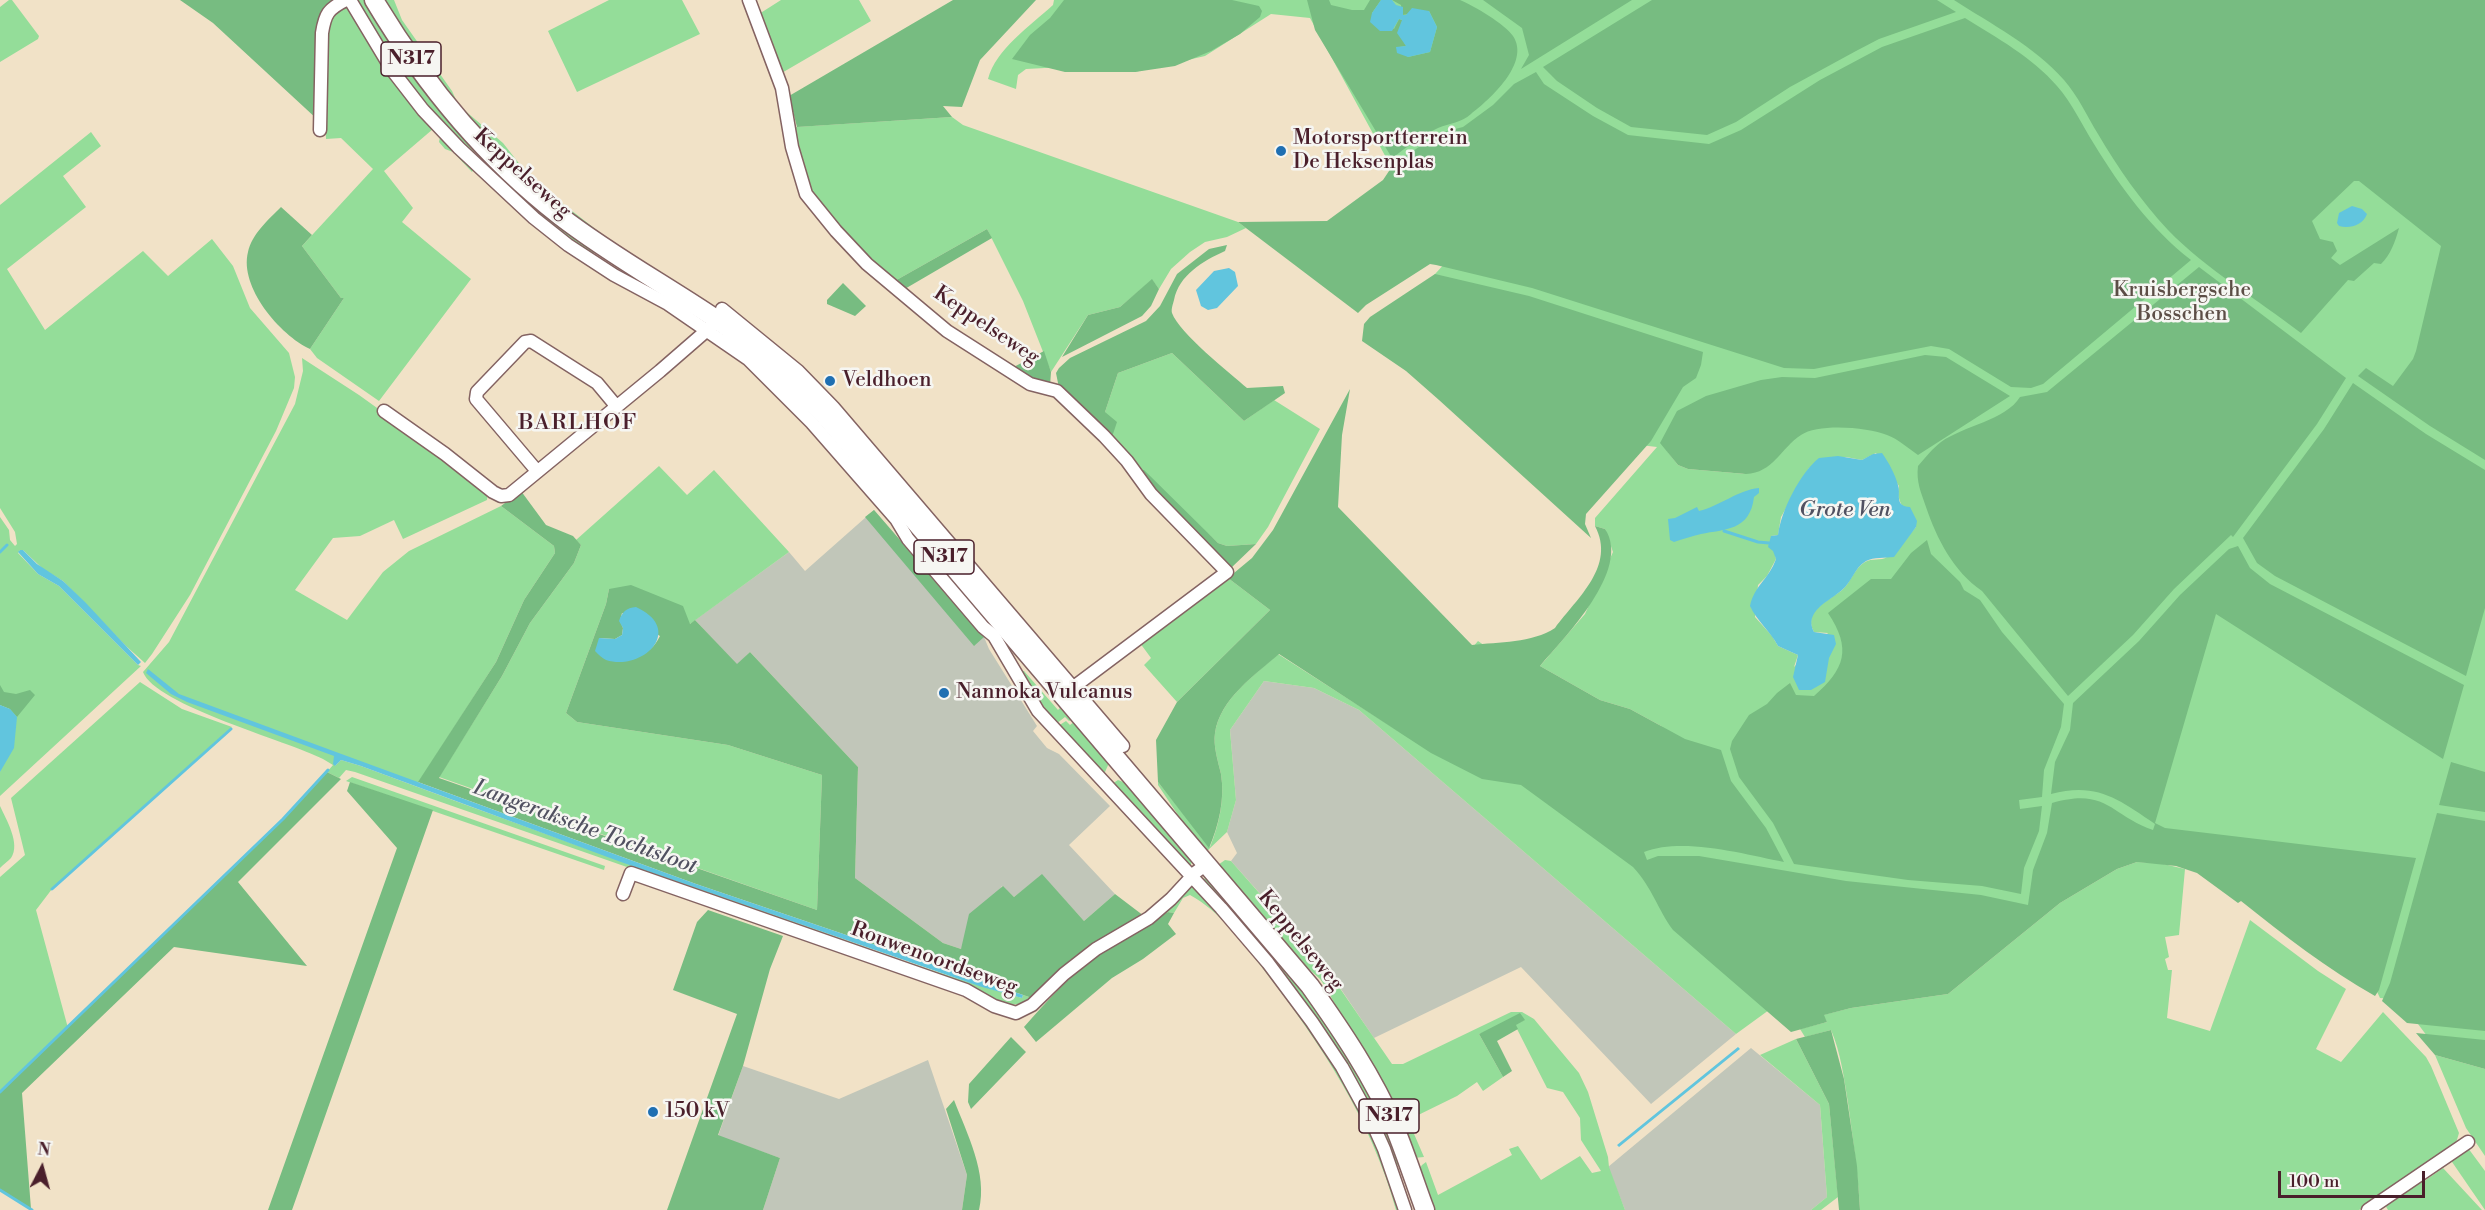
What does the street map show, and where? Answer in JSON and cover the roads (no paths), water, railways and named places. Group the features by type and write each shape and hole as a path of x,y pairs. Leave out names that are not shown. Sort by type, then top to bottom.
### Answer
{"main road":[{"name":"Keppelseweg","path":"374,0 396,37 440,98 518,181 552,209 598,253 716,320 802,385 825,416 1068,691 1122,765 1310,986 1340,1028 1365,1069 1395,1127 1402,1171 1425,1210"}],"street":[{"name":"Keppelseweg","path":"348,0 392,70 438,127 534,218 598,253"},
{"path":"320,130 324,17 348,0"},
{"name":"Keppelseweg","path":"748,0 782,88 792,147 806,194 836,231 867,264 947,331 1030,384 1057,391 1104,436 1127,461 1151,494 1227,572 1068,691 1123,746"},
{"name":"Keppelseweg","path":"716,320 748,359 812,423 896,519 908,539 976,619 994,636 1038,711 1126,804 1268,963 1342,1067 1402,1171 1406,1210"},
{"path":"384,411 501,496 509,495 617,407 716,320"},
{"path":"537,471 476,399 477,392 525,342 531,341 597,383 617,407"},
{"path":"1105,782 1122,765"},
{"name":"Rouwenoordseweg","path":"623,894 631,873 966,990 994,1006 1016,1012 1032,1005 1064,974 1096,949 1149,918 1207,864"},
{"path":"2368,1210 2468,1142"}],"water":[{"path":"1381,0 1392,0 1396,5 1403,7 1403,15 1406,15 1412,8 1429,11 1437,27 1430,52 1408,57 1397,53 1396,47 1406,46 1397,33 1402,20 1399,19 1392,31 1380,31 1370,22 1372,13"},
{"path":"2352,206 2362,209 2367,214 2365,218 2356,225 2339,226 2337,223 2339,213"},
{"path":"1229,268 1235,272 1238,286 1217,308 1208,310 1201,306 1196,290 1214,271"},
{"name":"Grote Ven","path":"1882,453 1897,481 1900,502 1910,507 1917,521 1916,527 1894,557 1866,561 1845,587 1815,612 1812,618 1814,632 1834,635 1836,644 1829,658 1825,682 1811,690 1799,690 1793,677 1798,655 1778,646 1750,606 1755,593 1776,559 1773,551 1768,547 1771,536 1778,535 1792,493 1805,473 1819,458 1838,456 1862,460 1873,454"},
{"name":"Grote Ven","path":"1759,488 1752,508 1742,522 1727,529 1674,542 1670,540 1668,519 1697,507 1699,511 1707,509 1751,489"},
{"path":"20,550 63,581 141,662 138,665 59,586 38,574 18,552"},
{"path":"636,607 651,616 657,627 658,637 653,647 644,655 633,660 620,662 606,660 595,651 599,638 615,639 622,635 623,628 619,621 622,615 627,609"},
{"path":"148,669 179,694 696,884 1023,995 1022,998 982,987 621,862 361,766 341,760 335,766 334,756 171,694 146,673"},
{"path":"0,705 10,709 17,717 14,748 0,772"},
{"path":"1738,1047 1740,1049 1619,1147 1617,1145"}],"waterway":[{"path":"1724,531 1758,542 1769,543"},
{"path":"0,552 7,545"},
{"path":"52,889 231,729"},
{"path":"0,1092 283,819 328,770"},
{"path":"0,1190 32,1210"}],"place":[{"name":"Motorsportterrein De Heksenplas","path":"1281,151"},
{"name":"Veldhoen","path":"830,381"},
{"name":"Nannoka Vulcanus","path":"944,693"},
{"name":"150 kV","path":"653,1112"}],"district":[{"name":"BARLHOF","path":"578,424"}],"park label":[{"name":"Kruisbergsche Bosschen","path":"2182,303"}],"water label":[{"name":"Langeraksche Tochtsloot","path":"585,828"}]}
